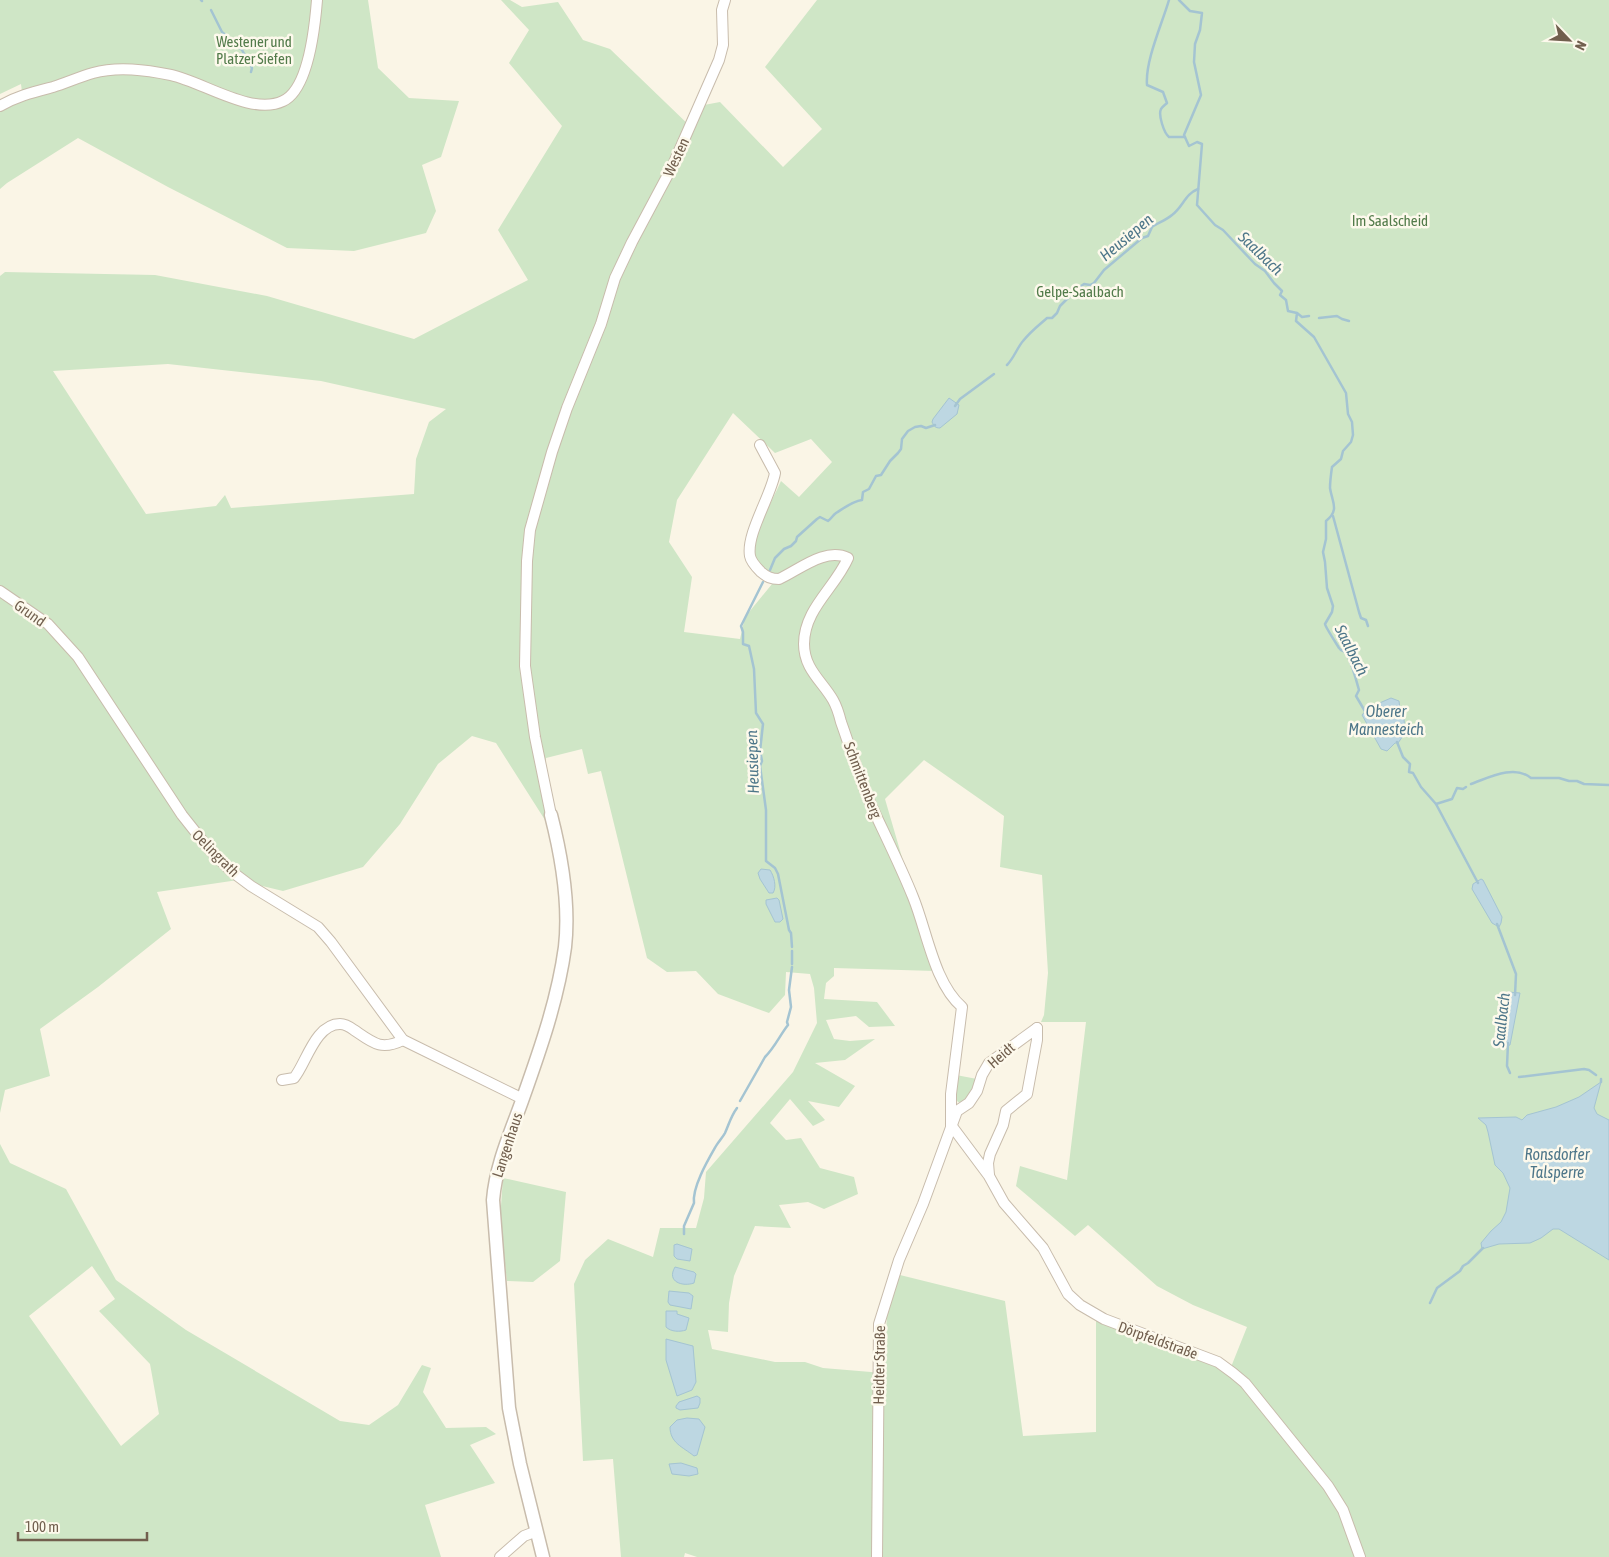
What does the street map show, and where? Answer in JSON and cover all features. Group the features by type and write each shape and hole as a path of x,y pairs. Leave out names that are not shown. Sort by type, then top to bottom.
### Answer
{"street":[{"path":"0,106 18,97 93,73 124,69 173,76 247,102 265,105 280,102 291,96 306,66 315,32 317,0"},
{"name":"Westen","path":"535,737 526,666 528,542 535,509 567,408 606,310 621,265 672,167 719,60 723,45 722,10 725,0"},
{"name":"Schmittenberg","path":"760,445 775,473 752,539 750,559 766,576 778,579 810,562 830,555 838,554 848,558 843,570 810,617 805,632 804,653 815,678 835,703 872,806 914,899 946,988 962,1007 951,1094 951,1125"},
{"name":"Grund","path":"0,591 14,602 34,613 59,636"},
{"name":"Oelingrath","path":"59,636 78,657 194,832 231,871 259,891 318,927 332,942 403,1040 523,1099"},
{"name":"Langenhaus","path":"535,737 562,858 565,946 542,1041 496,1172 493,1200 509,1408 520,1464 543,1557"},
{"path":"282,1080 294,1078 308,1053 324,1031 339,1024 346,1026 376,1044 384,1046 393,1045 403,1040"},
{"name":"Heidt","path":"951,1125 958,1112 969,1103 977,1091 982,1075 989,1063 1037,1028 1035,1053 1027,1094 1006,1111 1003,1125 990,1154 988,1163 990,1176"},
{"name":"Dörpfeldstraße","path":"951,1125 990,1176 1004,1203 1043,1248 1068,1294 1080,1305 1104,1319 1218,1362 1245,1383 1328,1486 1343,1510 1360,1557"},
{"name":"Heidter Straße","path":"876,1557 879,1324 899,1260 923,1204 951,1125"},
{"path":"500,1557 524,1536 537,1531"}],"green space":[{"name":"Westener und Platzer Siefen","path":"0,0 368,0 378,68 409,98 459,101 441,157 422,165 436,211 426,233 354,251 287,248 78,138 0,189 0,110 23,100 21,84 0,94"},
{"path":"501,0 510,0 522,7 558,2 583,40 610,49 693,129 704,105 720,102 783,167 822,129 765,67 817,0 1609,0 1609,1557 697,1557 685,1553 684,1557 621,1557 613,1459 583,1461 574,1284 585,1260 608,1239 653,1257 660,1228 696,1228 704,1198 706,1172 793,1072 817,1023 814,988 810,974 786,972 785,995 769,1013 718,994 696,971 667,972 647,958 601,771 588,774 582,749 546,758 545,820 496,743 472,736 438,764 400,824 363,867 283,891 238,880 157,892 171,929 98,987 40,1029 50,1076 5,1090 0,1113 0,597 31,617 0,585 0,276 5,272 155,275 267,296 414,339 528,280 498,230 562,126 509,63 529,30","holes":["168,364 321,381 446,409 429,422 416,459 414,494 231,508 225,495 216,506 146,514 53,371","733,413 775,453 811,439 832,462 799,497 781,481 759,530 754,550 758,564 777,578 745,617 740,639 684,632 692,577 669,542 677,500","924,760 1004,816 1000,867 1042,875 1048,973 1044,1015 1041,1022 1086,1022 1067,1180 1020,1166 1016,1186 1075,1236 1088,1225 1157,1286 1193,1305 1247,1327 1229,1372 1096,1320 1096,1432 1023,1436 1005,1301 900,1275 887,1316 883,1373 823,1368 805,1362 775,1362 712,1349 708,1330 728,1332 729,1303 734,1276 755,1226 791,1228 779,1205 808,1202 824,1209 858,1194 854,1177 820,1168 801,1138 786,1140 770,1123 790,1099 813,1126 825,1120 808,1101 839,1107 855,1086 815,1063 845,1060 875,1039 850,1041 834,1039 826,1020 856,1016 869,1027 895,1026 877,1002 824,999 826,983 834,976 834,968 935,971 885,799"]},
{"path":"956,1075 977,1079 978,1084 963,1103 958,1102 955,1098"},
{"path":"0,1144 10,1163 66,1189 116,1280 186,1330 340,1421 369,1425 398,1405 422,1365 431,1368 423,1392 446,1428 486,1427 496,1434 470,1445 495,1483 425,1505 441,1557 0,1557","holes":["92,1266 115,1299 99,1311 150,1364 159,1414 121,1446 29,1316"]},
{"path":"503,1178 566,1192 560,1261 533,1282 507,1281 500,1220"}],"water":[{"path":"949,398 959,405 957,414 940,428 936,427 932,422 933,419"},
{"name":"Oberer Mannesteich","path":"1391,698 1399,701 1404,719 1405,733 1398,743 1395,743 1387,751 1381,749 1362,715 1368,708"},
{"path":"761,869 770,870 774,878 773,893 769,893 760,879 758,873"},
{"path":"1481,879 1502,917 1499,927 1492,923 1472,889 1473,884"},
{"path":"777,898 783,919 780,922 775,922 766,904 766,900"},
{"path":"1508,992 1520,993 1510,1045 1506,1046 1504,1032"},
{"name":"Ronsdorfer Talsperre","path":"1601,1082 1594,1108 1597,1114 1609,1120 1609,1260 1559,1229 1553,1229 1530,1243 1499,1244 1482,1249 1481,1243 1501,1222 1506,1212 1510,1188 1503,1173 1495,1165 1486,1125 1478,1118 1516,1117 1522,1120 1527,1115 1556,1107 1579,1097"},
{"path":"677,1244 692,1249 690,1261 677,1259 674,1256 674,1245"},
{"path":"675,1267 694,1272 696,1274 694,1283 681,1284 674,1280 673,1272"},
{"path":"669,1291 689,1293 693,1296 691,1309 670,1305 668,1302"},
{"path":"666,1311 677,1311 677,1314 689,1318 686,1330 676,1331 666,1327"},
{"path":"666,1339 693,1346 696,1382 692,1390 677,1396 666,1360"},
{"path":"697,1396 700,1398 698,1408 680,1410 676,1408 679,1402"},
{"path":"687,1418 699,1419 705,1427 697,1455 694,1456 675,1441 670,1427 677,1420"},
{"path":"681,1463 697,1468 698,1474 689,1476 672,1474 669,1464"}],"waterway":[{"path":"1169,0 1151,54 1147,85 1163,92 1167,103 1161,109 1160,115 1167,135 1169,137 1185,137"},
{"name":"Saalbach","path":"1179,0 1190,11 1202,13 1200,30 1195,44 1194,62 1201,95 1184,135 1189,146 1197,142 1202,144 1197,205 1255,264 1265,271 1282,291 1280,295 1286,300 1288,311 1297,313 1296,321 1314,337 1346,393 1353,435 1351,442 1343,451 1341,459 1332,467 1330,480 1334,509 1326,521 1326,539 1323,552 1327,588 1333,606 1332,612 1325,624 1339,649 1345,652 1349,659 1359,690 1356,696 1366,713"},
{"path":"211,10 222,32 242,50 252,68 251,72"},
{"name":"Heusiepen","path":"1007,365 1029,335 1047,318 1052,318 1060,306 1077,289 1084,284 1090,285 1094,283 1104,270 1142,238 1148,236 1152,227 1172,215 1187,197 1198,189"},
{"path":"1297,313 1302,317 1309,316"},
{"path":"1319,318 1337,316 1349,321"},
{"name":"Heusiepen","path":"955,406 960,399 994,374"},
{"name":"Heusiepen","path":"770,570 775,558 784,549 791,546 797,537 817,519 820,517 828,521 845,507 862,500 863,492 869,489 876,476 881,475 901,449 902,439 908,431 915,427 921,426 926,428 935,425"},
{"path":"1333,516 1359,612 1361,618 1366,620 1368,626"},
{"name":"Heusiepen","path":"763,582 741,626 743,644 749,646 754,669 756,713 763,724 760,751 762,761 760,766 766,810 766,861 775,868 778,874 791,933 792,947"},
{"name":"Saalbach","path":"1397,742 1403,757 1410,764 1409,772 1413,773 1421,787 1436,804 1478,883"},
{"path":"1471,784 1493,776 1517,772 1531,778 1559,778 1584,784 1609,785"},
{"path":"1436,804 1452,799 1457,788 1463,789 1466,787"},
{"name":"Saalbach","path":"1497,924 1516,974 1515,995"},
{"name":"Heusiepen","path":"792,951 792,964"},
{"name":"Heusiepen","path":"740,1101 765,1057 788,1025 791,1007 789,990 792,967"},
{"name":"Saalbach","path":"1508,1043 1507,1066 1510,1073"},
{"path":"1519,1077 1584,1069 1596,1075"},
{"name":"Heusiepen","path":"684,1234 684,1226 694,1203 695,1189 701,1174 737,1108"},
{"path":"1430,1303 1437,1288 1460,1271 1483,1248"}],"park label":[{"name":"Im Saalscheid","path":"1390,220"},
{"name":"Gelpe-Saalbach","path":"1080,291"}]}
